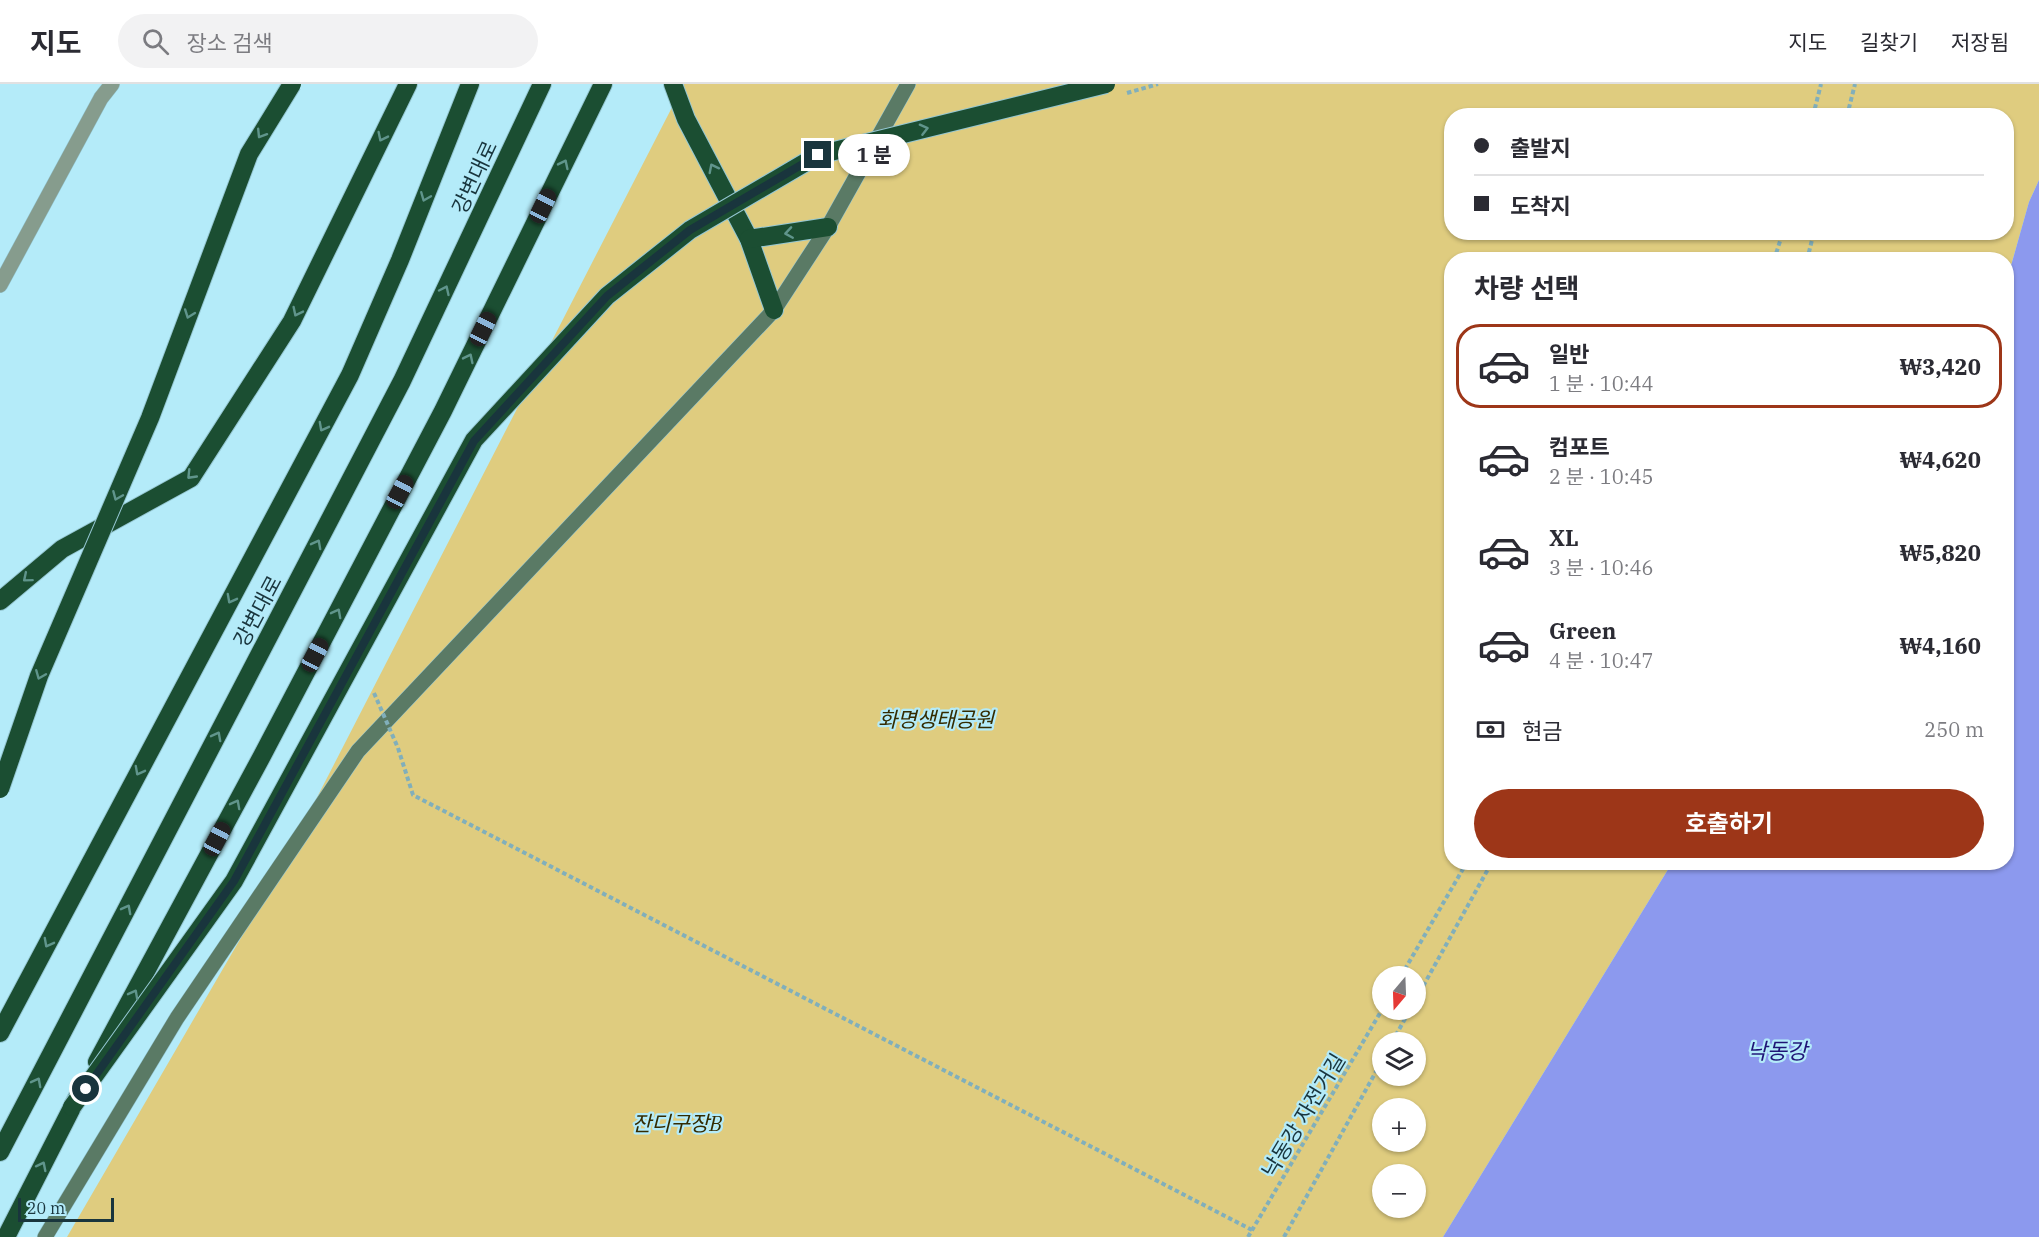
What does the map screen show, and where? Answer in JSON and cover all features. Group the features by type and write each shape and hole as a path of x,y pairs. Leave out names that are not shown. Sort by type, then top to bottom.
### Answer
{"highway":[{"path":"0,789 39,676 150,418 249,154 292,84"},
{"path":"0,601 62,549 191,478 292,321 408,84"},
{"name":"강변대로","path":"0,1033 350,375 400,260 470,84"},
{"name":"강변대로","path":"0,1152 402,381 542,84"},
{"path":"6,1237 72,1107 262,756 443,411 603,84"},
{"path":"673,84 686,119 749,239 774,310"},
{"path":"72,1107 234,881 474,441 607,296 690,230 818,155 1106,84"},
{"path":"749,239 828,227"}],"street":[{"path":"0,285 101,98 112,84"},
{"path":"45,1237 177,1018 358,751 774,310 828,227 908,84"}],"path":[{"path":"1816,108 1821,84"},
{"path":"1848,108 1855,84"},
{"path":"374,693 398,748 413,795 1252,1230"},
{"path":"1407,966 1462,870"},
{"path":"1426,981 1488,870"},
{"name":"낙동강 자전거길","path":"1248,1237 1376,1020"},
{"path":"1284,1237 1372,1079"}],"green space":[{"name":"화명생태공원","path":"684,84 2039,84 2039,180 2029,202 2014,255 2014,252 1444,252 1444,870 1668,870 1443,1237 67,1237 274,881"}],"water":[{"name":"낙동강","path":"2039,180 2039,1237 1443,1237 1668,870 2014,870 2014,255 2029,202"}],"route":[{"path":"86,1089 234,881 474,441 607,296 690,230 818,155"}],"park label":[{"name":"잔디구장B","path":"677,1123"}]}
